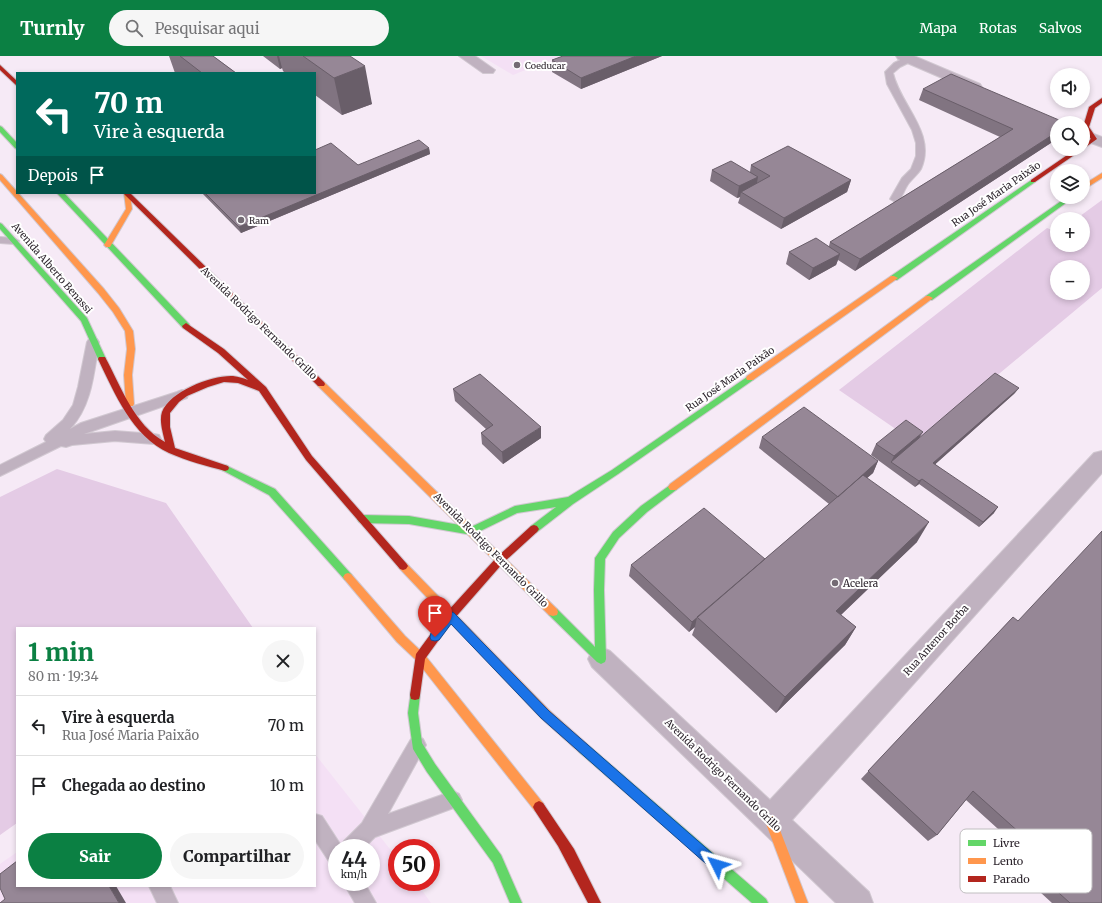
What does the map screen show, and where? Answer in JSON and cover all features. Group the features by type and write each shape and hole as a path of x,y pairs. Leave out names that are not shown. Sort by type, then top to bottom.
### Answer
{"street":[{"path":"466,56 488,70"},
{"path":"909,57 986,92"},
{"path":"0,67 16,83"},
{"path":"1091,141 1086,127 1092,107 1102,100"},
{"path":"0,128 16,146"},
{"name":"Rua José Maria Paixão","path":"420,657 450,616 500,560 537,527 570,501 616,472 1070,156"},
{"path":"1090,183 1102,175"},
{"path":"0,176 101,291 116,310 129,331 131,349 128,375 130,412"},
{"path":"61,194 181,323 221,351 263,389 310,458 362,519 450,616 545,714 762,903"},
{"path":"108,245 129,209 127,194"},
{"name":"Avenida Rodrigo Fernando Grillo","path":"128,194 601,659 858,903"},
{"path":"601,659 599,590 600,558 616,535 644,509 940,289 1061,204"},
{"name":"Avenida Alberto Benassi","path":"0,225 84,320 93,342 130,412 142,427 154,439 171,450 225,468 272,492 307,530 401,639 420,657 548,818 576,865 595,903"},
{"path":"171,450 166,413 170,406 185,394 213,382 232,379 263,389"},
{"name":"Rua Antenor Borba","path":"771,821 1102,460"},
{"path":"362,519 409,520 472,531 515,510 570,501"},
{"path":"420,657 413,713 417,745 453,800 497,859 516,903"},
{"path":"771,821 802,903"}],"lane":[{"path":"895,199 905,182 916,169 920,156 919,136 908,113 889,82 889,72 909,57"},
{"path":"0,240 14,240"},
{"path":"28,456 63,429 76,411 84,384 93,342"},
{"path":"0,471 86,427 185,394"},
{"path":"28,456 72,440 114,436 154,439"},
{"path":"360,839 369,830 417,745"},
{"path":"369,830 453,800"},
{"path":"316,824 328,842"},
{"path":"160,887 168,903"},
{"path":"359,891 366,903"}],"shaded area":[{"name":"Coeducar","path":"481,56 560,56 513,75"},
{"path":"1102,200 1102,288 1090,298 1090,260 1050,260 1050,300 1088,300 916,443 839,390 1047,228 1050,229 1050,252 1090,252 1090,212 1086,212"},
{"path":"57,469 166,503 252,627 16,627 16,824 0,835 0,497"},
{"path":"316,755 388,847 388,891 422,891 431,903 0,903 0,864 16,853 16,887 316,887"}],"building":[{"path":"180,56 213,56 235,72 201,72"},
{"path":"303,56 350,56 365,66 334,78"},
{"path":"563,56 636,56 581,78 552,60"},
{"path":"951,74 1050,116 1050,137 860,259 830,242 1013,129 923,89"},
{"path":"419,140 429,148 239,227 206,194 316,194 316,150 331,143 358,165"},
{"path":"788,146 851,180 784,218 741,192 770,176 751,165"},
{"path":"731,161 758,177 739,186 712,170"},
{"path":"816,238 840,254 813,268 789,252"},
{"path":"995,373 1019,388 933,463 998,507 983,522 922,479 919,481 891,462"},
{"path":"480,374 541,427 502,452 481,433 493,425 453,389"},
{"path":"804,407 878,461 838,497 762,437"},
{"path":"906,420 923,432 894,456 876,444"},
{"path":"863,475 929,522 836,611 856,627 785,697 697,617"},
{"path":"704,508 765,559 692,622 631,565"},
{"path":"1102,531 1102,903 1070,903 1059,893 1092,893 1092,829 1015,829 973,791 937,835 868,771 1013,617 1018,621"},
{"path":"16,862 16,887 110,887 119,903 0,903 5,899 0,888 0,874"}],"traffic: fast":[{"path":"0,128 16,146"},
{"path":"894,278 1033,181"},
{"path":"61,194 186,326"},
{"path":"929,298 1061,204"},
{"path":"0,225 84,320 102,359"},
{"path":"534,529 570,501 615,472 750,378"},
{"path":"225,468 272,492 348,577"},
{"path":"601,659 599,590 600,558 616,535 644,509 673,487"},
{"path":"362,519 409,520 472,531 515,510 569,501"},
{"path":"553,612 601,659"},
{"path":"415,695 413,713 417,745 431,768 497,859 516,903"},
{"path":"583,748 762,903"}],"traffic: slow":[{"path":"1090,183 1102,175"},
{"path":"0,176 101,291 116,310 129,331 131,349 128,375 130,404"},
{"path":"108,245 129,209 127,194"},
{"path":"750,378 894,278"},
{"path":"673,487 929,298"},
{"path":"321,384 553,612"},
{"path":"403,566 545,714 583,748"},
{"path":"348,577 401,639 420,657 539,807"},
{"path":"771,821 802,903"}],"traffic: jam":[{"path":"0,67 16,83"},
{"path":"1089,116 1092,107 1102,100"},
{"path":"1090,133 1094,139 1090,142"},
{"path":"1033,181 1070,156"},
{"path":"127,194 321,384"},
{"path":"186,326 221,351 263,389 309,458 403,566"},
{"path":"102,359 122,398 148,434 159,443 172,450 225,468"},
{"path":"171,450 166,427 166,413 169,406 184,394 215,381 224,379 239,380 258,388"},
{"path":"415,695 420,657 450,616 500,560 534,529"},
{"path":"539,807 563,841 595,903"}],"place":[{"name":"Coeducar","path":"517,65"},
{"name":"Ram","path":"241,220"},
{"name":"Acelera","path":"835,583"}],"route":[{"path":"435,637 450,616 545,714 717,865"}]}
